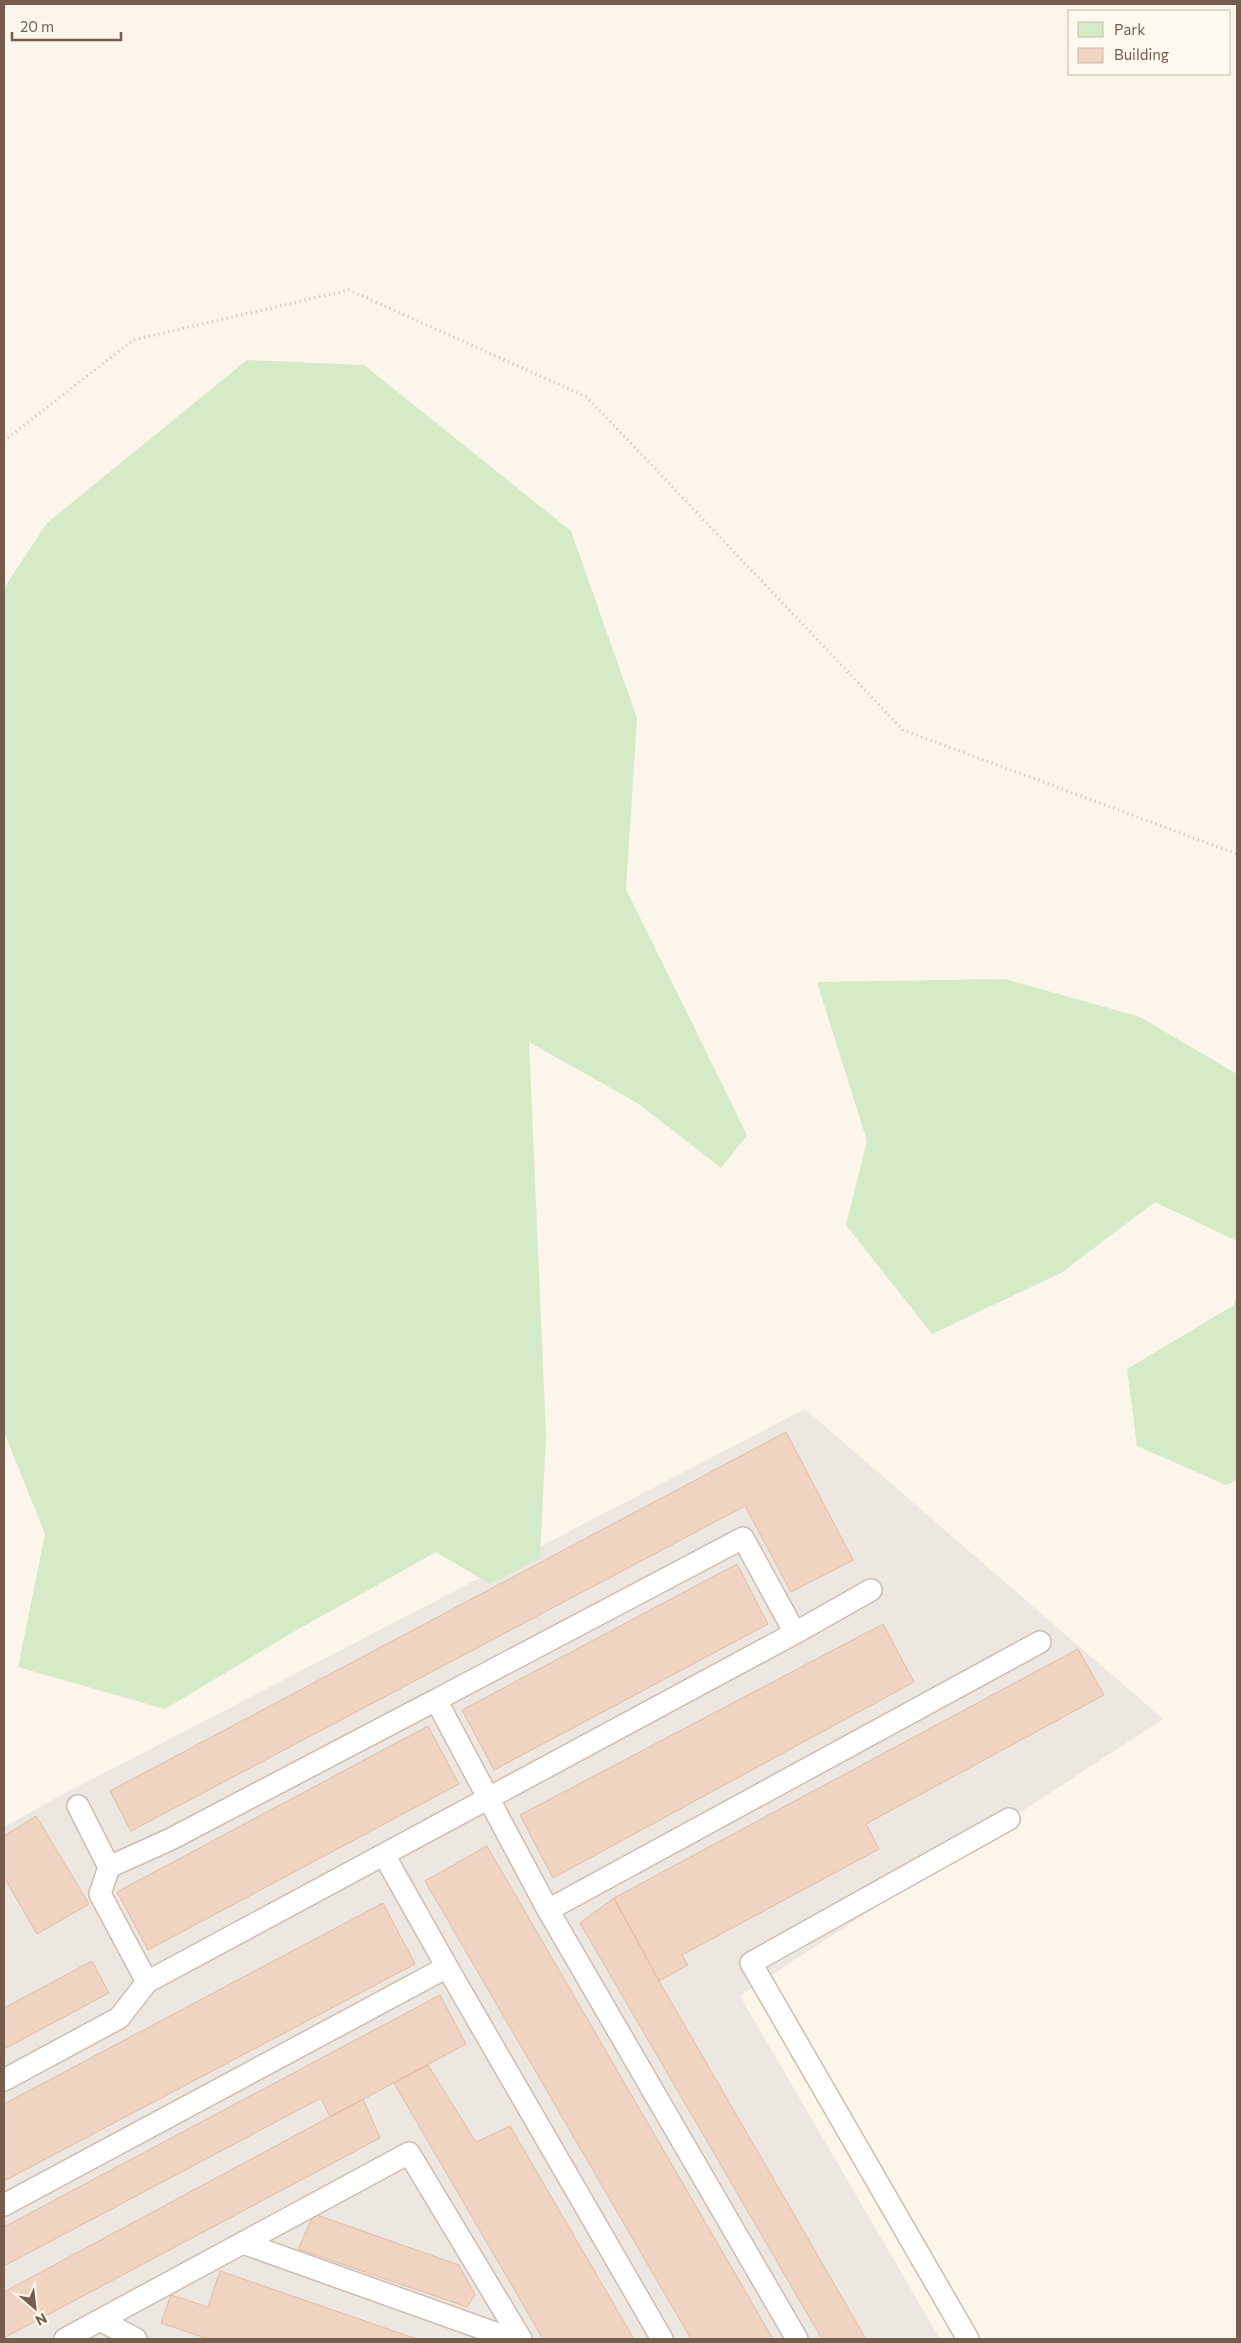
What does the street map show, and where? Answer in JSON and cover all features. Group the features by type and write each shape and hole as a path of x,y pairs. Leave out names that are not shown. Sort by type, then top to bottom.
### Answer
{"lane":[{"path":"109,1867 171,1839 743,1538 795,1633"},
{"path":"4,2080 119,2018 147,1982 795,1633 871,1590"},
{"path":"548,1910 1040,1642"},
{"path":"436,1700 548,1910 797,2339"},
{"path":"78,1806 109,1867 100,1894 147,1982"},
{"path":"968,2339 751,1963 1010,1819"},
{"path":"384,1855 447,1968 662,2339"},
{"path":"4,2205 447,1968"},
{"path":"65,2339 409,2153 521,2339"},
{"path":"243,2243 512,2339"},
{"path":"100,2320 136,2339"}],"path":[{"path":"4,441 133,340 349,290 587,397 903,730 1237,854"}],"shaded area":[{"path":"805,1409 1163,1719 740,1996 940,2339 4,2339 4,1827 56,1798"}],"green space":[{"path":"247,360 364,365 571,531 637,718 626,889 747,1135 721,1168 639,1104 529,1042 546,1436 540,1558 490,1584 436,1552 295,1631 165,1709 18,1667 45,1534 4,1432 4,588 47,523"},
{"path":"1005,979 1140,1017 1237,1074 1237,1241 1155,1202 1061,1273 932,1334 846,1225 867,1141 817,982"},
{"path":"1237,1292 1237,1480 1226,1485 1137,1446 1127,1369 1234,1305"}],"building":[{"path":"786,1432 853,1560 791,1592 745,1506 131,1831 110,1791"},
{"path":"737,1564 768,1624 494,1770 462,1710"},
{"path":"883,1624 914,1682 553,1878 520,1815"},
{"path":"1078,1649 1104,1695 866,1824 879,1849 682,1955 688,1965 659,1981 614,1898"},
{"path":"428,1726 459,1784 148,1950 117,1892"},
{"path":"36,1816 89,1904 37,1934 4,1877 4,1836"},
{"path":"487,1846 773,2339 691,2339 425,1881"},
{"path":"614,1898 659,1981 866,2339 822,2339 580,1923"},
{"path":"383,1903 415,1964 4,2181 4,2104"},
{"path":"92,1961 109,1993 4,2049 4,2008"},
{"path":"440,1995 466,2044 330,2117 321,2098 4,2266 4,2227"},
{"path":"428,2065 476,2142 510,2126 634,2339 543,2339 394,2083"},
{"path":"363,2099 380,2138 4,2338 4,2292"},
{"path":"314,2214 459,2265 475,2295 467,2307 298,2249"},
{"path":"220,2271 417,2339 208,2339 161,2323 171,2295 208,2307"}]}
